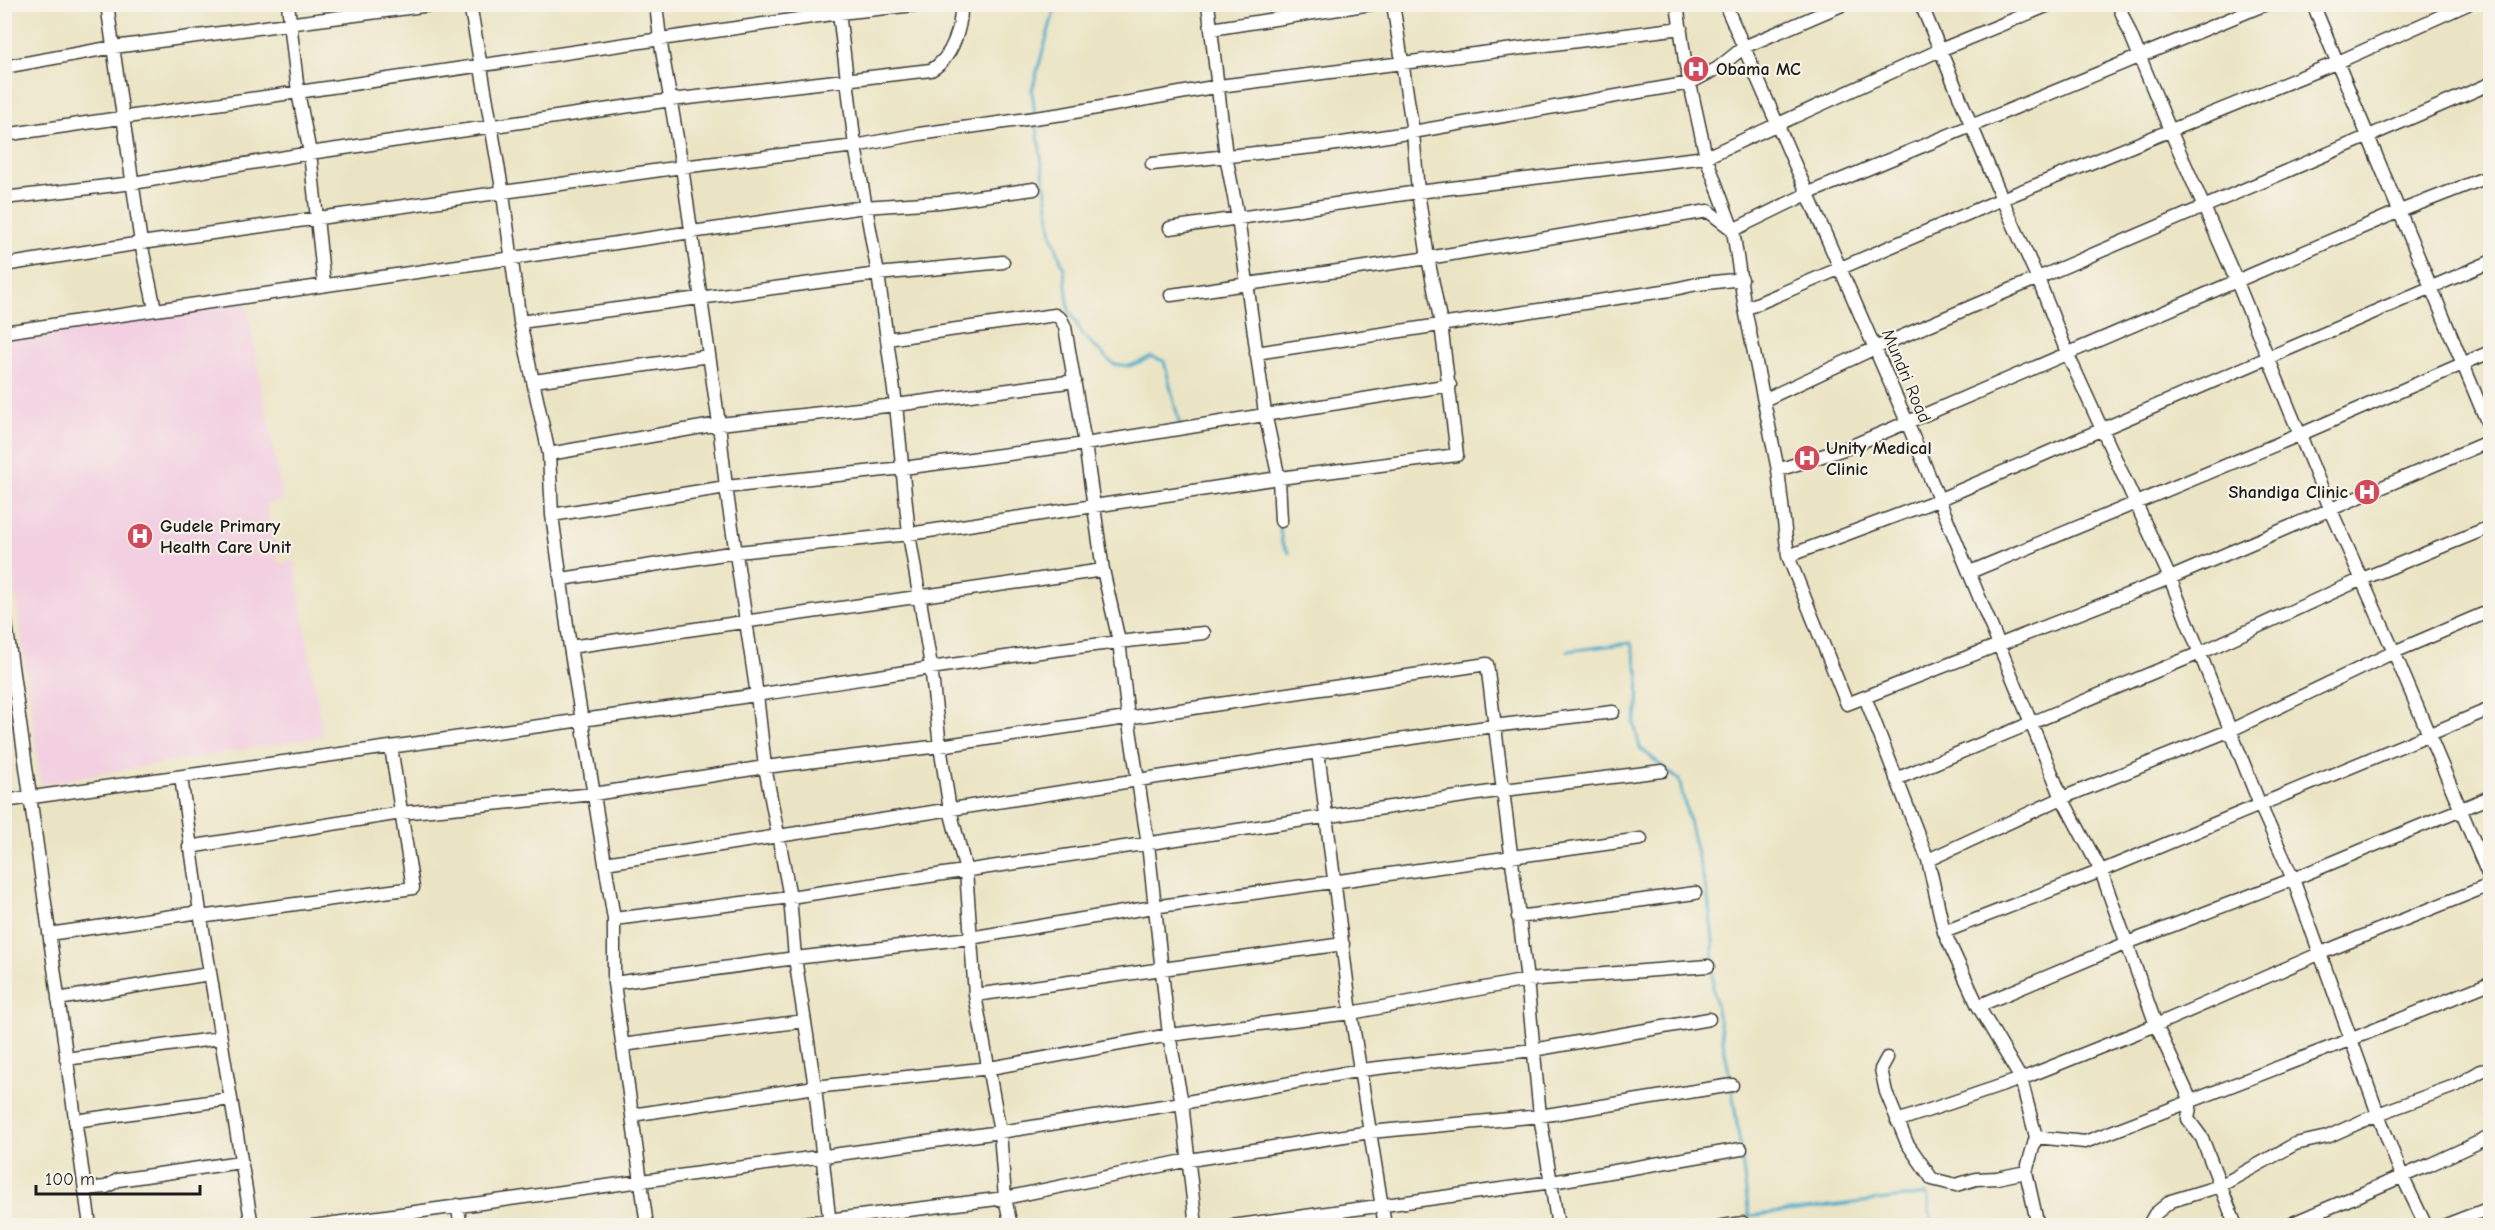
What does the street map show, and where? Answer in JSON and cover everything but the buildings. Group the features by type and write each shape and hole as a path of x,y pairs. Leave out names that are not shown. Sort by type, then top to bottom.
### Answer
{"street":[{"path":"107,4 121,117 141,243 155,309"},
{"path":"288,4 292,25 297,92 310,153 324,284"},
{"path":"4,67 114,47 438,4"},
{"path":"470,4 503,194 520,322 549,454 552,515 570,646 614,919 614,983 647,1226"},
{"path":"656,4 719,424 765,767 790,897 795,958 814,1087 830,1222"},
{"path":"4,135 660,39 838,9 924,4"},
{"path":"4,198 133,183 310,153 671,100 931,70 948,57 962,19 961,4"},
{"path":"1208,4 1227,156 1238,218 1256,353 1265,413 1279,479 1281,521"},
{"path":"1211,29 1371,4"},
{"path":"562,579 737,552 909,534 1457,455 1450,385 1418,192 1413,132 1393,4"},
{"path":"1677,4 1690,83 1706,157 1733,230 1745,309 1778,470 1788,555 1847,704 2170,578 2490,441"},
{"name":"Mundri Road","path":"1725,4 1779,123 1907,422 2062,798 2101,871 2156,1025 2191,1101 2188,1119 2202,1138 2236,1226"},
{"path":"1152,164 1323,146 1690,83 1718,68 1744,47 1844,4"},
{"path":"1921,4 2068,355 2170,578 2260,805 2293,879 2402,1176 2426,1226"},
{"path":"1170,228 1418,192 1706,157 1941,50 2051,4"},
{"path":"2118,4 2237,282 2330,508 2490,879"},
{"path":"1733,230 1809,193 1971,124 2266,4"},
{"path":"2313,4 2490,429"},
{"path":"1745,309 2002,199 2338,62 2468,4"},
{"path":"838,9 864,207 878,273 896,405 909,534 931,666 940,746 950,810 966,871 975,994 1000,1132 1005,1198 1011,1226"},
{"path":"4,266 141,243 318,218 503,194 682,167 855,146 919,134 1063,114 1220,86 1681,28"},
{"path":"1764,400 1875,348 2490,84"},
{"path":"1778,470 1847,448 2400,212 2490,176"},
{"path":"4,332 864,207 939,202 1034,189"},
{"path":"1171,295 1428,258 1708,211 1733,230"},
{"path":"520,322 878,273 1003,262"},
{"path":"1788,555 1938,500 2490,262"},
{"path":"1256,353 1697,284 1742,279"},
{"path":"887,339 1055,315 1061,319 1065,327 1103,570 1119,640 1128,717 1148,844 1153,907 1169,1035 1182,1103 1196,1226"},
{"path":"1970,572 2299,435 2490,352"},
{"path":"534,381 709,356"},
{"path":"549,454 719,424 896,405 1075,381"},
{"path":"552,515 726,487 903,468 1085,444 1265,413 1450,385"},
{"path":"1896,779 2200,653 2362,579 2490,526"},
{"path":"570,646 1103,570"},
{"path":"4,609 90,1226"},
{"path":"1928,860 2062,798 2231,730 2394,652 2490,611"},
{"path":"4,801 757,695 931,666 1119,640 1204,633"},
{"path":"189,847 401,813 594,794 765,767 940,746 1487,664 1493,726 1504,790 1510,858 1527,980 1540,1116 1558,1226"},
{"path":"1865,697 1928,860 1944,932 1978,1006 2021,1079 2036,1137 2026,1172 2038,1226"},
{"path":"1944,932 2101,871 2490,709"},
{"path":"605,862 1318,752 1493,726 1613,712"},
{"path":"49,934 413,888 391,747"},
{"path":"1318,752 1351,1013 1385,1226"},
{"path":"614,919 790,897 1504,790 1662,771"},
{"path":"181,777 189,847 209,974 252,1226"},
{"path":"1978,1006 2127,943 2293,879 2490,797"},
{"path":"614,983 795,958 970,938 1153,907 1335,880 1641,839"},
{"path":"1898,1121 2021,1079 2156,1025 2321,952 2490,885"},
{"path":"1518,917 1695,893"},
{"path":"975,994 1343,944"},
{"path":"632,1115 814,1087 990,1068 1169,1035 1351,1013 1527,980 1708,966"},
{"path":"58,999 209,974"},
{"path":"2036,1137 2085,1142 2490,983"},
{"path":"313,1226 1000,1132 1182,1103 1361,1070 1533,1050 1708,1019"},
{"path":"622,1045 804,1021"},
{"path":"66,1059 220,1038"},
{"path":"1887,1058 1881,1069 1886,1092 1907,1143 1932,1179 1956,1185 1976,1179 1997,1178 2026,1172"},
{"path":"2148,1226 2155,1214 2171,1201 2220,1186 2295,1144 2327,1137 2378,1114 2457,1085 2481,1071 2490,1069"},
{"path":"779,1226 830,1222 1005,1198 1189,1160 1370,1132 1540,1116 1732,1085"},
{"path":"75,1121 230,1100"},
{"path":"2286,1226 2490,1137"},
{"path":"1233,1226 1552,1182 1741,1149"},
{"path":"85,1189 106,1187 118,1180 240,1162"},
{"path":"457,1205 461,1226"},
{"path":"2443,1226 2490,1208"},
{"path":"1722,1226 1743,1223"}],"shaded area":[{"name":"Gudele Primary Health Care Unit","path":"246,301 283,501 266,504 278,563 294,561 323,736 41,784 5,511 4,336"}],"waterway":[{"path":"1035,115 1032,90 1056,4"},
{"path":"1036,121 1052,235 1064,269 1069,310 1083,335 1113,364 1130,366 1151,357 1164,361 1180,426"},
{"path":"1264,439 1272,476"},
{"path":"1279,524 1282,543 1289,553"},
{"path":"1568,651 1631,643 1639,676 1638,708 1634,723 1640,748 1679,780 1708,898 1713,941 1713,989 1731,1083"},
{"path":"1732,1089 1740,1145"},
{"path":"1741,1152 1749,1216 1927,1194 1932,1226"}],"place":[{"name":"Obama MC","path":"1696,69"},
{"name":"Unity Medical Clinic","path":"1807,458"},
{"name":"Shandiga Clinic","path":"2367,492"},
{"name":"Gudele Primary Health Care Unit","path":"140,536"}]}
